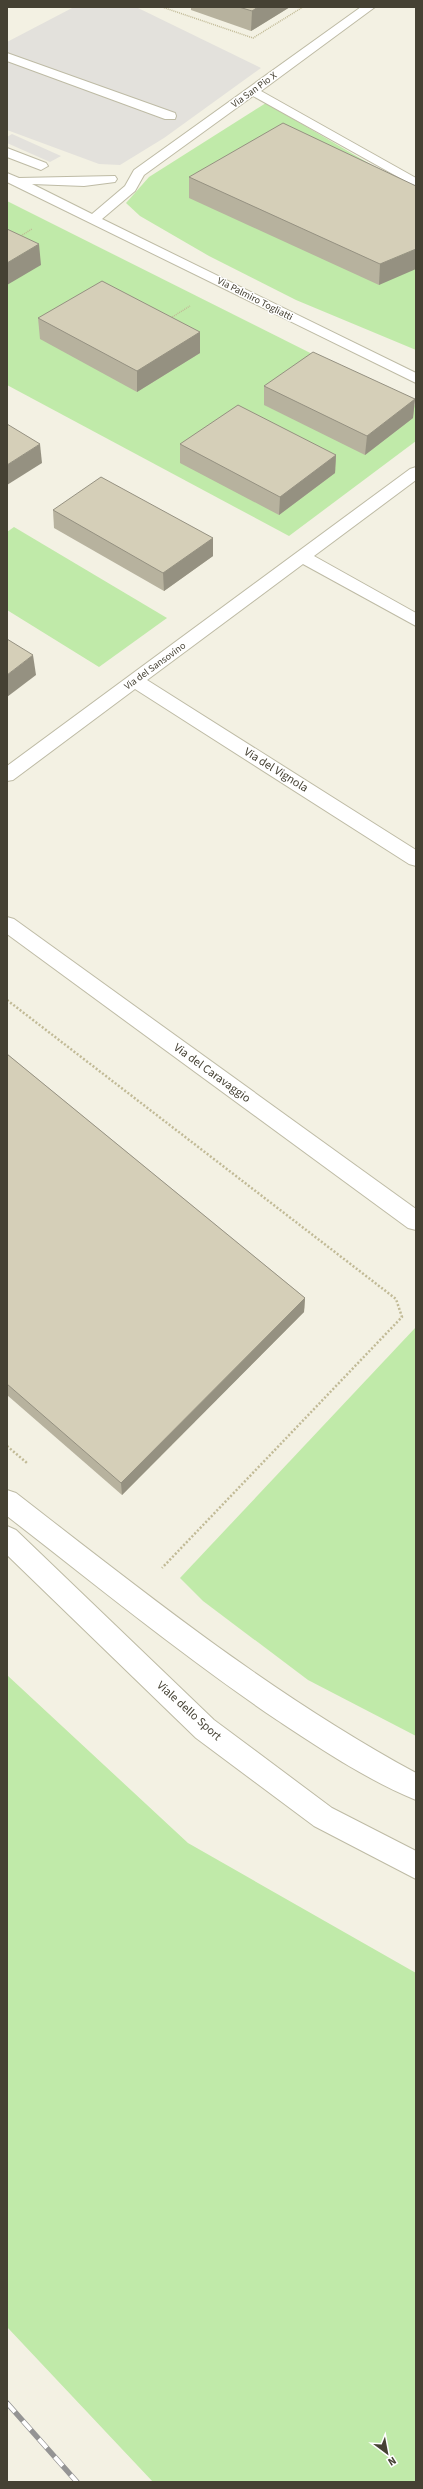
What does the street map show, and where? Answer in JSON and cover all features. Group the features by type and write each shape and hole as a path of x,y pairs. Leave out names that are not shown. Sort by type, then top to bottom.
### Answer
{"street":[{"name":"Via San Pio X","path":"9,178 84,182 110,180 139,173 369,7"},
{"path":"7,57 170,116"},
{"path":"253,91 416,183"},
{"path":"7,152 41,166"},
{"name":"Via San Pio X","path":"9,178 94,218 130,188 139,173"},
{"name":"Via San Pio X","path":"63,203 110,180"},
{"name":"Via Palmiro Togliatti","path":"94,218 416,379"},
{"name":"Via del Sansovino","path":"7,775 304,557 416,472"},
{"path":"304,557 416,620"},
{"name":"Via del Vignola","path":"135,681 416,860"},
{"name":"Via del Caravaggio","path":"7,924 416,1221"},
{"path":"7,1501 248,1686 367,1762 416,1787"},
{"name":"Viale dello Sport","path":"7,1538 206,1729 323,1817 416,1865"}],"path":[{"path":"162,7 253,38 303,7"},
{"path":"165,321 197,302"},
{"path":"7,1000 396,1300 402,1317 156,1574"}],"green space":[{"path":"266,103 416,191 416,350 296,300 209,256 140,216 126,203 149,177"},
{"path":"7,201 416,406 416,441 289,536 7,385"},
{"path":"14,527 167,618 99,667 7,610 7,532"},
{"path":"416,1327 416,1736 308,1680 203,1601 180,1578"},
{"path":"7,1675 188,1843 416,1973 416,2482 153,2482 7,2327"}],"shaded area":[{"path":"74,7 136,7 261,68 164,138 120,165 99,164 7,130 7,42"},
{"path":"12,134 61,156 50,162 7,143 7,137"}],"building":[{"path":"239,7 258,7 252,11"},
{"path":"283,123 416,186 416,249 380,264 189,177"},
{"path":"7,229 39,244 7,263"},
{"path":"102,281 200,332 137,371 38,318"},
{"path":"313,352 415,399 367,436 264,386"},
{"path":"238,405 336,455 280,497 180,444"},
{"path":"7,424 40,444 7,465"},
{"path":"101,477 213,538 163,573 53,510"},
{"path":"7,639 33,655 7,675"},
{"path":"7,1054 305,1298 121,1483 7,1384"}],"railway":[{"path":"7,2403 77,2482"}]}
